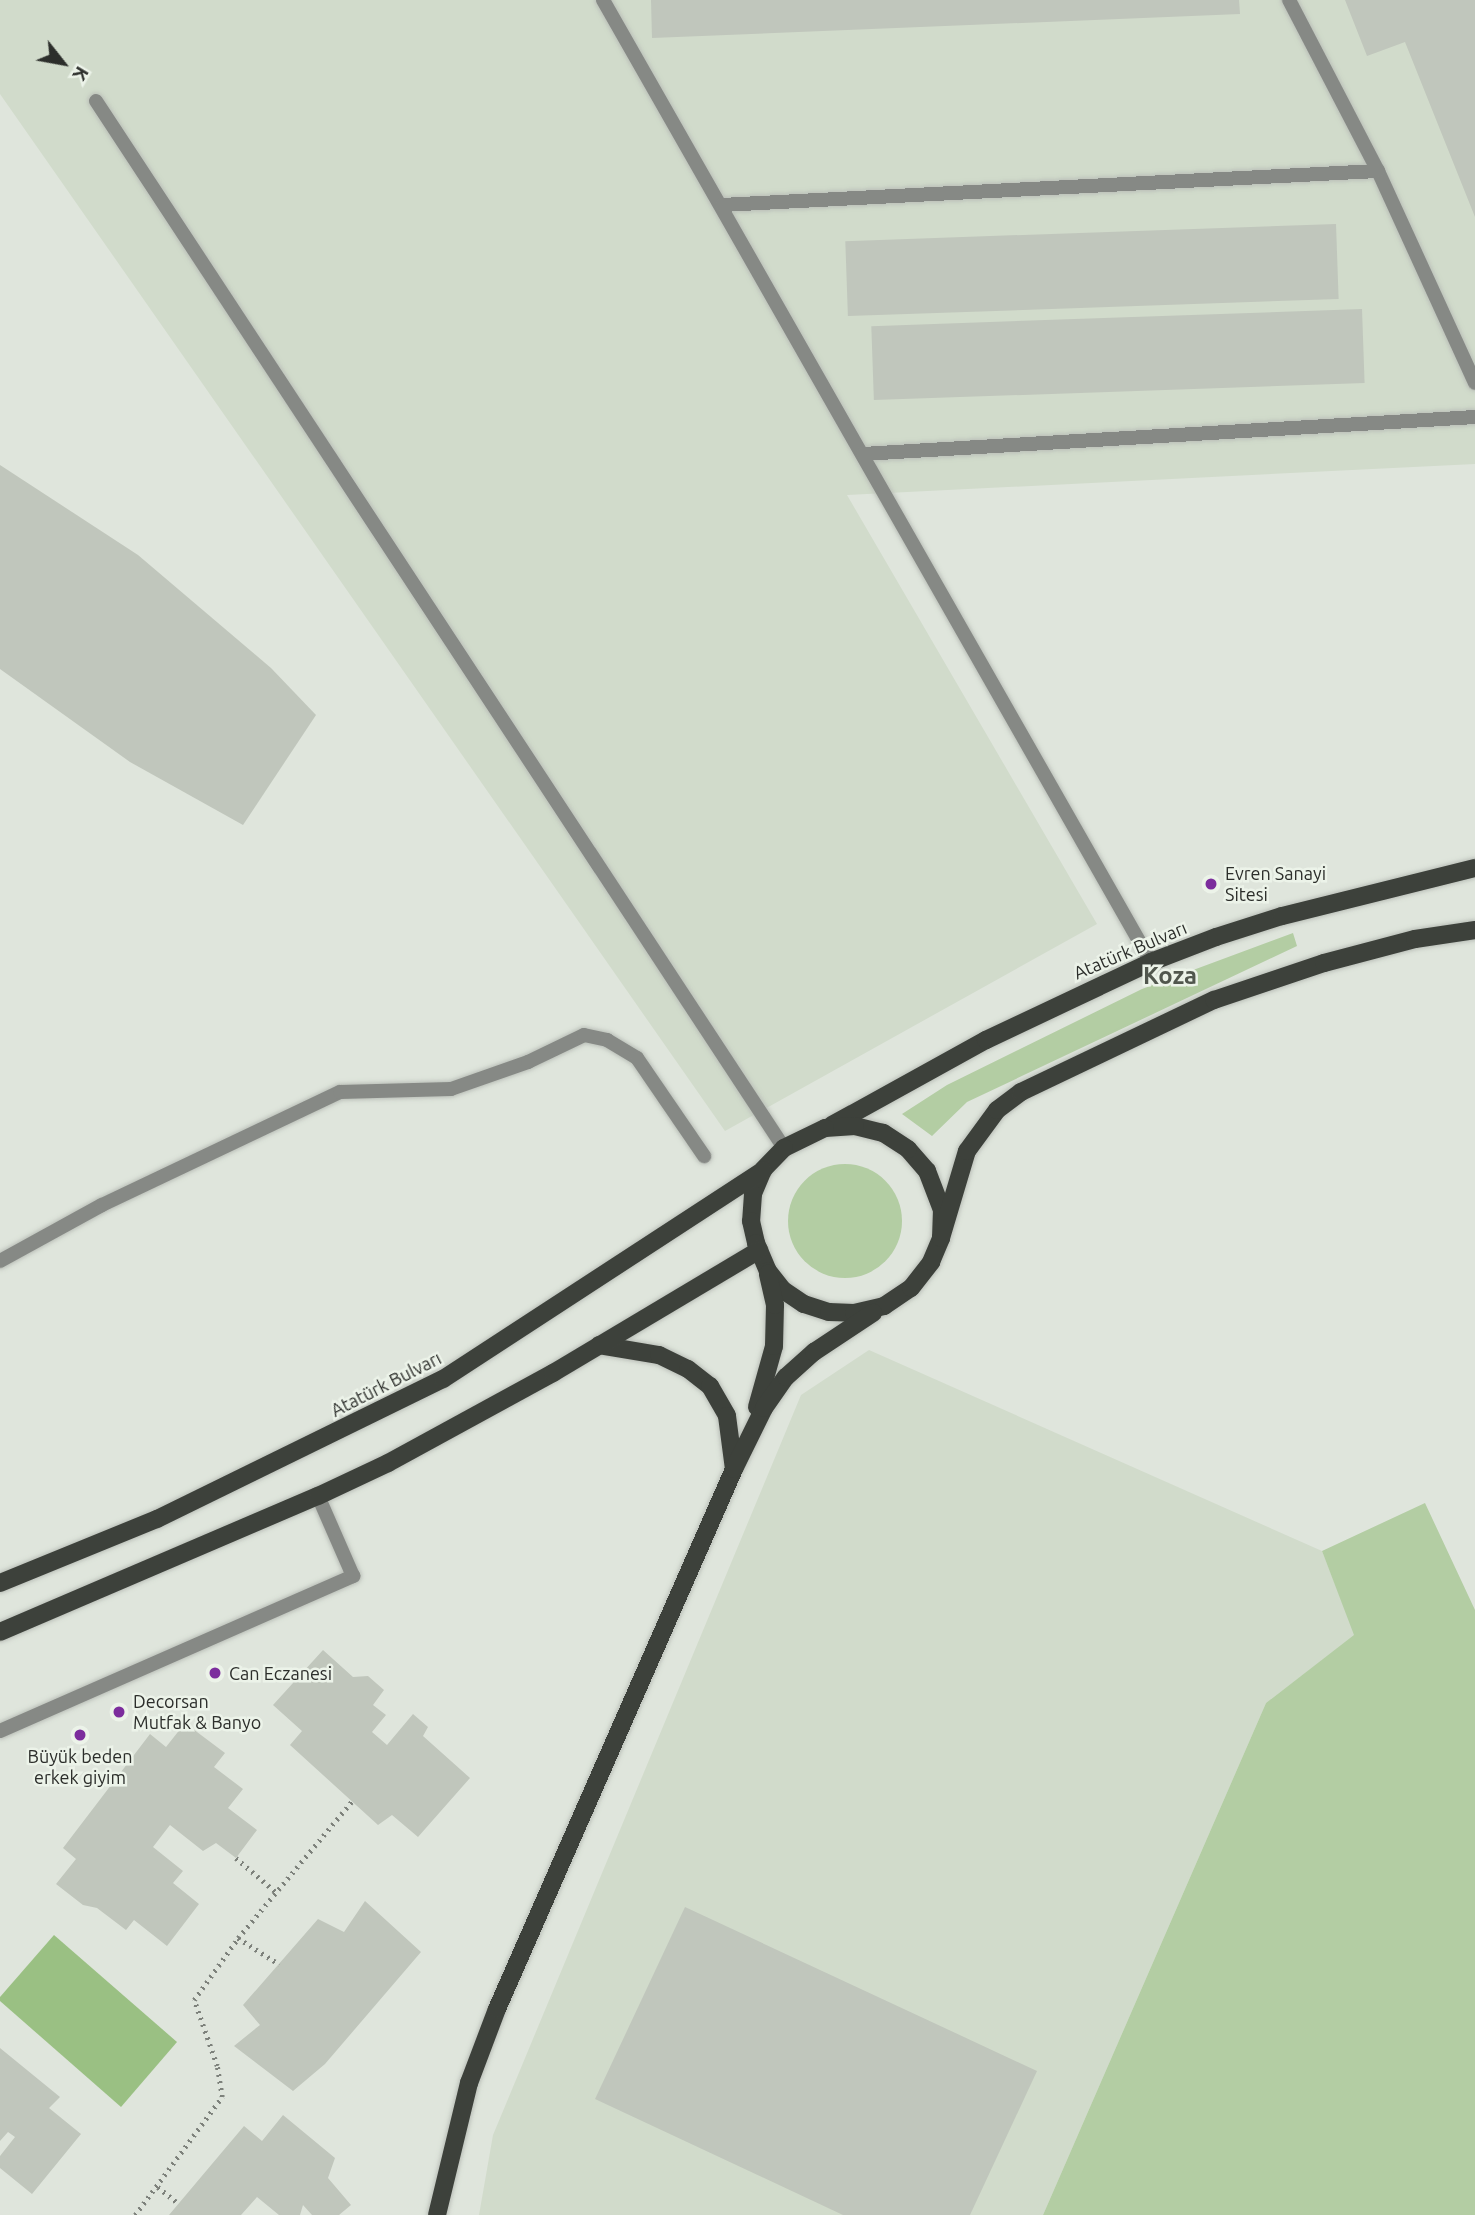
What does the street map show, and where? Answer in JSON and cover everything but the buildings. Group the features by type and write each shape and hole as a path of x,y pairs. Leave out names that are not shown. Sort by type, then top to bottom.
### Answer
{"main road":[{"name":"Atatürk Bulvarı","path":"0,1583 157,1519 443,1379 763,1170 784,1147 825,1128 986,1040 1151,962 1216,937 1282,916 1475,868"},
{"name":"Atatürk Bulvarı","path":"763,1170 753,1194 752,1232 768,1271 783,1290 804,1304 829,1312 855,1313 884,1306 911,1288 931,1262 941,1238 967,1151 997,1110 1021,1092 1214,1000 1324,963 1415,939 1475,930"},
{"name":"Atatürk Bulvarı","path":"825,1128 864,1128 883,1133 908,1149 927,1171 939,1194 942,1210 941,1238"},
{"path":"0,1632 318,1496 462,1425 758,1250"},
{"path":"734,1469 769,1372 774,1346 775,1306 768,1271"},
{"path":"437,2215 459,2118 485,2039 734,1469 764,1408 786,1377 814,1352 884,1306"},
{"path":"599,1345 659,1355 679,1363 710,1386 727,1416 734,1469"}],"lane":[{"path":"603,0 1151,962"},
{"path":"1289,0 1378,171 1475,383"},
{"path":"96,102 784,1147"},
{"path":"722,205 1378,171"},
{"path":"863,454 1475,417"},
{"path":"0,1261 102,1205 340,1092 451,1089 528,1062 584,1035 607,1040 637,1058 704,1156"},
{"path":"0,1731 353,1576 318,1496"}],"path":[{"path":"135,2215 222,2097 217,2066 194,2000 238,1938 352,1801"},
{"path":"236,1858 276,1892"},
{"path":"238,1938 279,1964"},
{"path":"158,2187 178,2203"}],"shaded area":[{"path":"0,0 1475,0 1475,464 847,495 1097,924 725,1131 0,94"},
{"path":"1293,933 1297,946 967,1102 932,1136 902,1114 947,1085 1142,989"},
{"path":"845,1164 867,1169 885,1181 897,1199 902,1221 897,1243 885,1261 867,1273 845,1278 823,1273 805,1261 793,1243 788,1221 793,1199 805,1181 823,1169"},
{"path":"869,1350 1322,1551 1355,1635 1266,1703 1043,2215 479,2215 493,2135 801,1395"},
{"path":"1425,1503 1475,1610 1475,2215 1043,2215 1266,1703 1354,1635 1322,1551"},
{"path":"54,1935 177,2042 121,2107 0,2001 0,1997"}],"place":[{"name":"Evren Sanayi Sitesi","path":"1211,884"},
{"name":"Can Eczanesi","path":"215,1673"},
{"name":"Decorsan Mutfak & Banyo","path":"119,1712"},
{"name":"Büyük beden erkek giyim","path":"80,1735"}],"district":[{"name":"Koza","path":"1170,976"}]}
